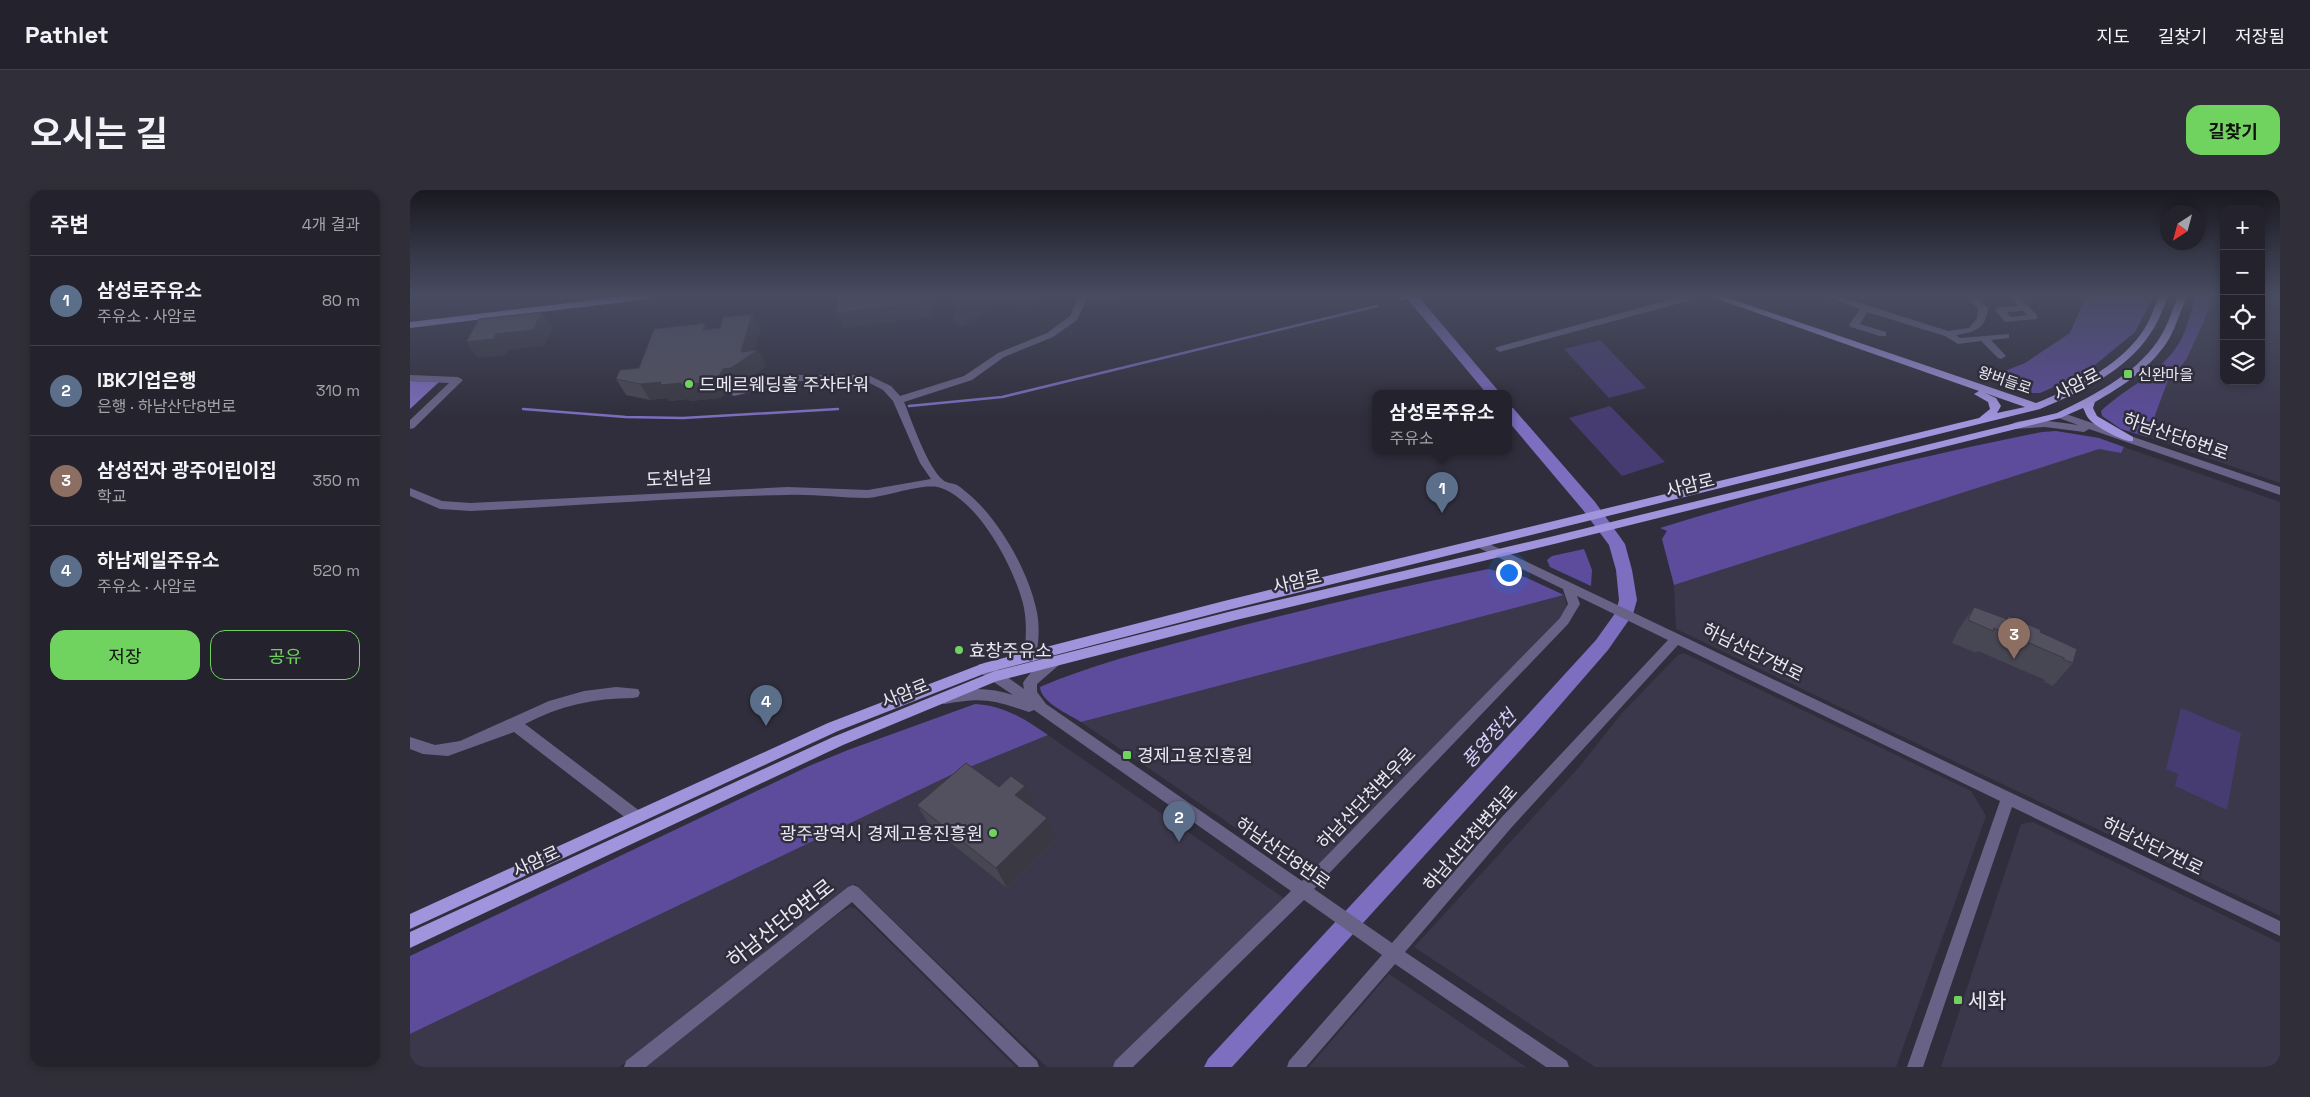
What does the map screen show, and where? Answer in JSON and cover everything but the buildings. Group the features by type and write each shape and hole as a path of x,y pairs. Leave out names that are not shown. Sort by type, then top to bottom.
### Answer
{"main road":[{"name":"왕버들로","path":"1833,337 2060,415"},
{"name":"사암로","path":"410,922 636,816 833,727 1030,657 1224,606 2036,406 2064,396 2094,380 2122,358 2144,337"},
{"name":"사암로","path":"410,940 829,745 936,701 989,672 1054,661 2060,415 2112,387 2140,366 2162,343 2165,337"},
{"path":"1932,371 1994,402 1995,410 1981,420"},
{"path":"2090,400 2088,408 2093,418 2129,438"}],"street":[{"path":"898,400 932,391 962,380 1001,355 1047,337"},
{"path":"1500,349 1545,337"},
{"path":"1952,337 1958,341 1996,337"},
{"path":"1984,338 2001,356"},
{"path":"734,393 797,378 861,376 888,388 898,400 925,463 939,482 968,499 979,511 995,532 1016,569 1030,607 1033,641 1030,657"},
{"path":"410,378 458,380 410,426"},
{"name":"하남산단6번로","path":"2060,415 2280,491"},
{"path":"2012,426 2056,425 2129,438"},
{"name":"도천남길","path":"410,492 440,505 471,507 788,491 824,491 859,494 887,492 939,482"},
{"path":"410,505 421,497"},
{"name":"하남산단7번로","path":"1479,543 1662,629 2008,800 2280,929"},
{"name":"하남산단천변우로","path":"1120,1067 1306,893 1564,621 1574,604 1568,586"},
{"name":"하남산단천변좌로","path":"1295,1067 1390,952 1677,638"},
{"path":"1052,716 1031,694 1029,688 1033,678 1054,661"},
{"name":"하남산단8번로","path":"989,672 1390,952 1561,1067"},
{"path":"410,743 424,750 448,750 509,726 533,713 574,698 598,693 633,693"},
{"path":"936,701 980,693 991,694 1052,716"},
{"path":"509,726 525,731 636,816"},
{"path":"1915,1067 2008,800"},
{"name":"하남산단9번로","path":"632,1067 853,892 1031,1067"}],"shaded area":[{"path":"2064,337 2129,337 2084,374 2040,393 2031,393 1987,378 2025,363"},
{"path":"2182,337 2197,337 2187,358 2170,375 2147,437 2121,429 2102,416 2101,411 2153,372 2172,354"},
{"path":"2196,337 2220,337 2220,385 2265,385 2265,337 2280,337 2280,483 2147,437 2170,375 2181,366"},
{"path":"1600,340 1646,388 1609,398 1564,349"},
{"path":"410,381 439,382 410,409"},
{"path":"1610,406 1665,462 1622,476 1569,418"},
{"path":"2056,431 2099,438 2124,447 2121,453 2099,449 1674,585 1662,539 1667,531 1660,528 1850,475 1994,442"},
{"path":"2124,447 2280,502 2280,916 1676,629 1674,585 2099,448 2121,453"},
{"path":"1584,549 1592,570 1591,586 1550,567 1547,560 1552,556"},
{"path":"1488,569 1525,577 1564,595 1081,722 1050,703 1045,698 1040,687 1099,665 1235,627 1379,592"},
{"path":"1564,595 1568,610 1561,619 1354,830 1306,876 1081,722"},
{"path":"1684,653 1971,791 1986,816 1896,1067 1595,1067 1414,947 1580,766 1622,713 1678,655"},
{"path":"975,704 1004,710 1048,735 955,773 410,1034 410,956 809,766"},
{"path":"2181,708 2241,733 2227,810 2175,786 2178,774 2166,769"},
{"path":"1048,735 1285,899 1115,1067 1047,1067 855,884 619,1067 410,1067 410,1034 955,773"},
{"path":"2033,822 2280,943 2280,1067 1941,1067 2021,824"},
{"path":"850,907 856,909 1016,1067 644,1067 841,912"},
{"path":"1389,974 1526,1067 1309,1067"}],"waterway":[{"path":"909,406 1002,397 1250,337"},
{"name":"풍영정천","path":"1446,337 1491,390"},
{"path":"523,409 626,417 683,418 838,409"},
{"name":"풍영정천","path":"1216,1067 1528,728 1602,645 1624,614 1628,600 1624,570 1617,544 1589,506 1512,416"}],"place":[{"name":"신완마을","path":"2128,374"},
{"name":"드메르웨딩홀 주차타워","path":"689,384"},
{"name":"삼성로주유소","path":"1442,513"},
{"name":"효창주유소","path":"959,650"},
{"name":"삼성전자 광주어린이집","path":"2014,659"},
{"name":"하남제일주유소","path":"766,726"},
{"name":"경제고용진흥원","path":"1127,755"},
{"name":"광주광역시 경제고용진흥원","path":"993,833"},
{"name":"IBK기업은행","path":"1179,842"},
{"name":"세화","path":"1958,1000"}]}
